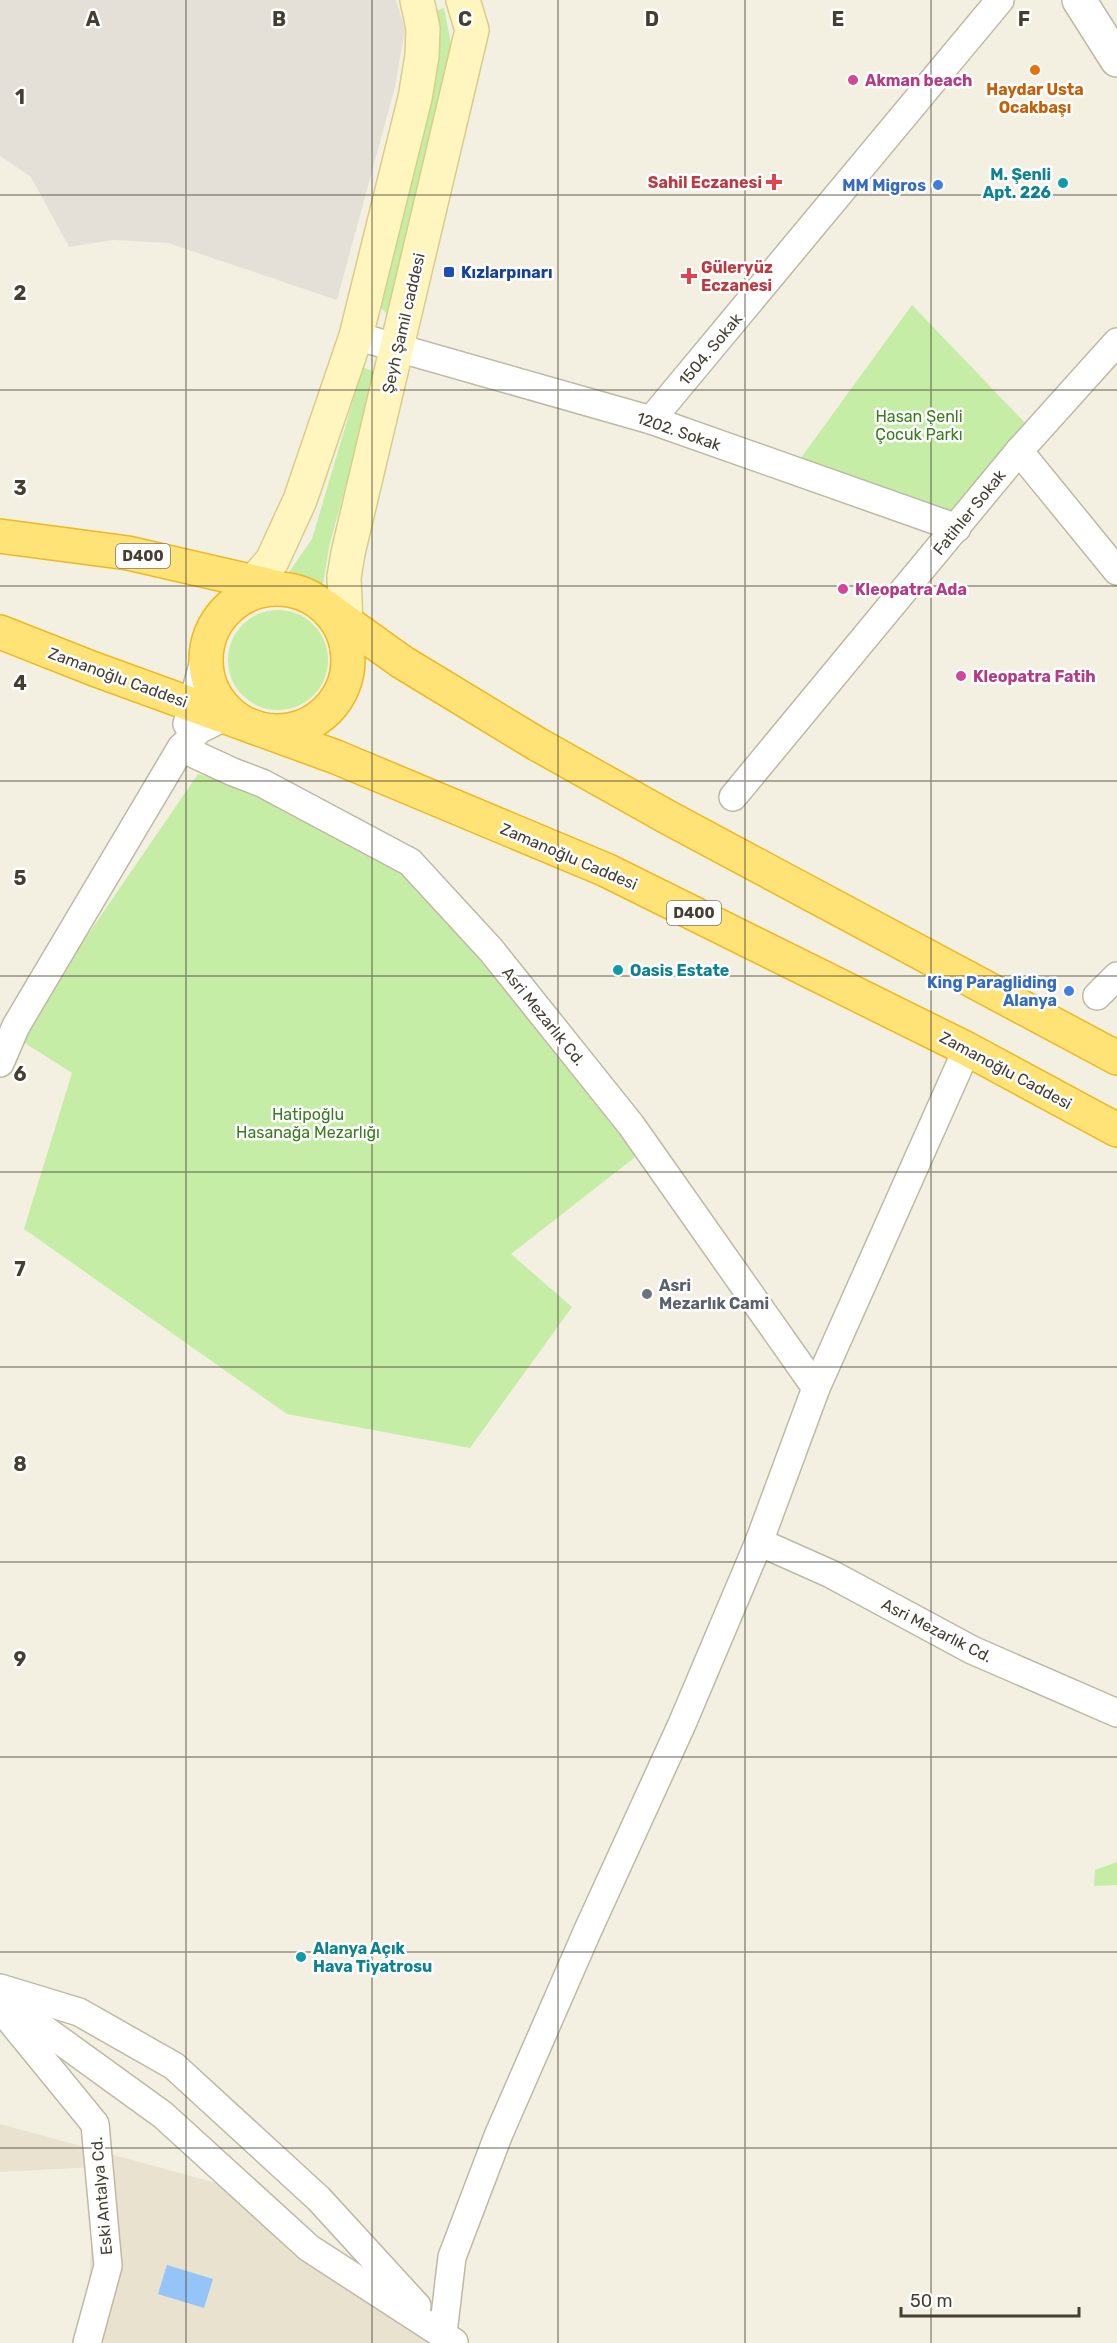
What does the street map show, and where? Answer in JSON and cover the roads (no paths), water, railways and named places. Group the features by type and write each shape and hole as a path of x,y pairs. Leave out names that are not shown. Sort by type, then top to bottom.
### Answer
{"highway":[{"name":"D400","path":"0,536 128,553 258,590"},
{"path":"340,626 347,673 339,695 324,713 303,726 280,731 256,728 235,717 219,701 208,680 205,657 210,634 221,615 258,590 306,594 340,626 537,744 1117,1058"},
{"name":"Zamanoğlu Caddesi","path":"0,632 336,758 606,870 967,1049 1117,1130"}],"main road":[{"path":"258,590 300,500 356,336 415,98 422,56 423,28 417,0"},
{"name":"Şeyh Şamil caddesi","path":"340,626 348,553 472,30 464,0"}],"street":[{"name":"1504. Sokak","path":"651,420 1000,0"},
{"path":"1079,0 1117,60"},
{"name":"1202. Sokak","path":"356,336 651,420 957,528"},
{"name":"Fatihler Sokak","path":"733,797 1019,451 1117,342"},
{"path":"1019,451 1117,571"},
{"path":"181,748 205,657"},
{"path":"0,1062 16,1026 181,748 200,729 225,717"},
{"name":"Asri Mezarlık Cd.","path":"181,748 262,783 410,862 491,950 631,1125 816,1388"},
{"path":"1097,996 1117,976"},
{"path":"449,2338 452,2257 498,2136 587,1932 682,1724 759,1542 816,1388 967,1049"},
{"name":"Asri Mezarlık Cd.","path":"759,1542 831,1574 972,1650 1117,1713"},
{"path":"0,1988 79,2012 174,2066 319,2199 449,2338"},
{"path":"0,1997 163,2115 309,2248 449,2338"},
{"name":"Eski Antalya Cd.","path":"0,2008 95,2124 108,2266 87,2343"}],"water":[{"path":"167,2265 213,2279 204,2308 158,2294"}],"place":[{"name":"Haydar Usta Ocakbaşı","path":"1035,70"},
{"name":"Akman beach","path":"853,80"},
{"name":"Sahil Eczanesi","path":"774,182"},
{"name":"M. Şenli Apt. 226","path":"1063,183"},
{"name":"MM Migros","path":"938,185"},
{"name":"Kızlarpınarı","path":"449,272"},
{"name":"Güleryüz Eczanesi","path":"689,276"},
{"name":"Kleopatra Ada","path":"843,589"},
{"name":"Kleopatra Fatih","path":"961,676"},
{"name":"Oasis Estate","path":"618,970"},
{"name":"King Paragliding Alanya","path":"1069,991"},
{"name":"Asri Mezarlık Cami","path":"647,1294"},
{"name":"Alanya Açık Hava Tiyatrosu","path":"301,1957"}],"park label":[{"name":"Hasan Şenli Çocuk Parkı","path":"919,425"},
{"name":"Hatipoğlu Hasanağa Mezarlığı","path":"308,1123"}]}
